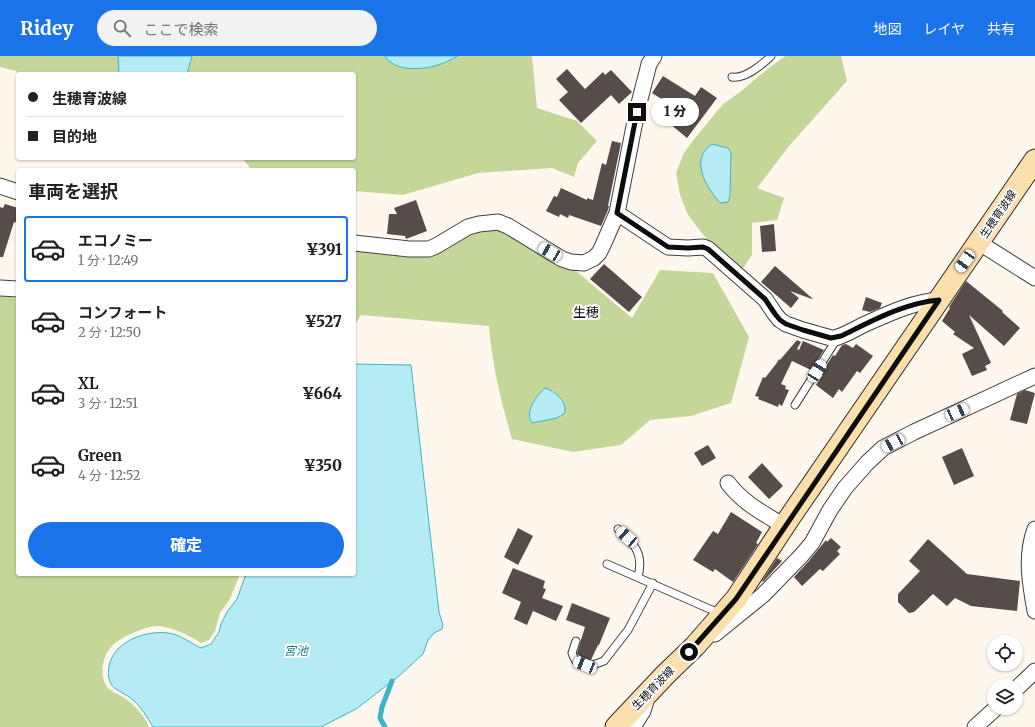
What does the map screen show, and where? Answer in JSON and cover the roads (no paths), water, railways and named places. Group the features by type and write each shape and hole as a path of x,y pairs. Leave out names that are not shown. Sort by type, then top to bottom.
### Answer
{"main road":[{"name":"生穂育波線","path":"616,727 723,615 736,599 784,526 1035,160"}],"street":[{"path":"356,243 408,249 429,249 468,227 498,222 508,226 562,259 571,262 584,262 594,258 600,253 617,213 637,112 648,68 654,56"},
{"path":"0,186 16,191"},
{"path":"617,213 668,247 703,247 708,249 765,299 775,314 786,324 831,338 838,337 911,305 924,301 939,300"},
{"path":"978,242 1035,278"},
{"path":"682,658 695,650 758,600 798,560 812,543 830,510 845,488 867,463 883,448 1035,376"},
{"path":"728,483 738,496 746,503 784,526"},
{"path":"1035,530 1030,543 1029,576 1035,611"},
{"path":"1023,682 1035,671"},
{"path":"633,727 643,711 648,692"},
{"path":"975,727 988,715"}],"lane":[{"path":"732,77 738,78 771,56"},
{"path":"795,405 838,337"},
{"path":"618,530 638,552 641,565 638,576"},
{"path":"607,564 638,576 723,615"},
{"path":"576,641 572,653 577,662 590,666 604,661 628,630 653,583"}],"water":[{"path":"118,56 192,56 188,72 119,72"},
{"path":"385,56 458,56 432,67 417,69 395,65"},
{"path":"712,144 728,148 731,153 730,196 728,202 720,203 705,181 702,173 702,157 705,150"},
{"name":"宮池","path":"356,364 411,365 439,612 443,625 442,629 434,633 428,640 423,654 399,676 356,709 321,727 153,727 144,712 131,698 112,686 108,670 112,657 124,644 132,639 150,633 168,633 177,635 201,648 211,644 219,632 227,612 237,599 245,576 356,576"},
{"path":"545,388 557,395 563,402 565,406 564,414 557,418 532,423 530,419 530,409 535,399"}],"waterway":[{"path":"385,727 380,718 382,707 392,681"}],"district":[{"name":"生穂","path":"586,312"}]}
